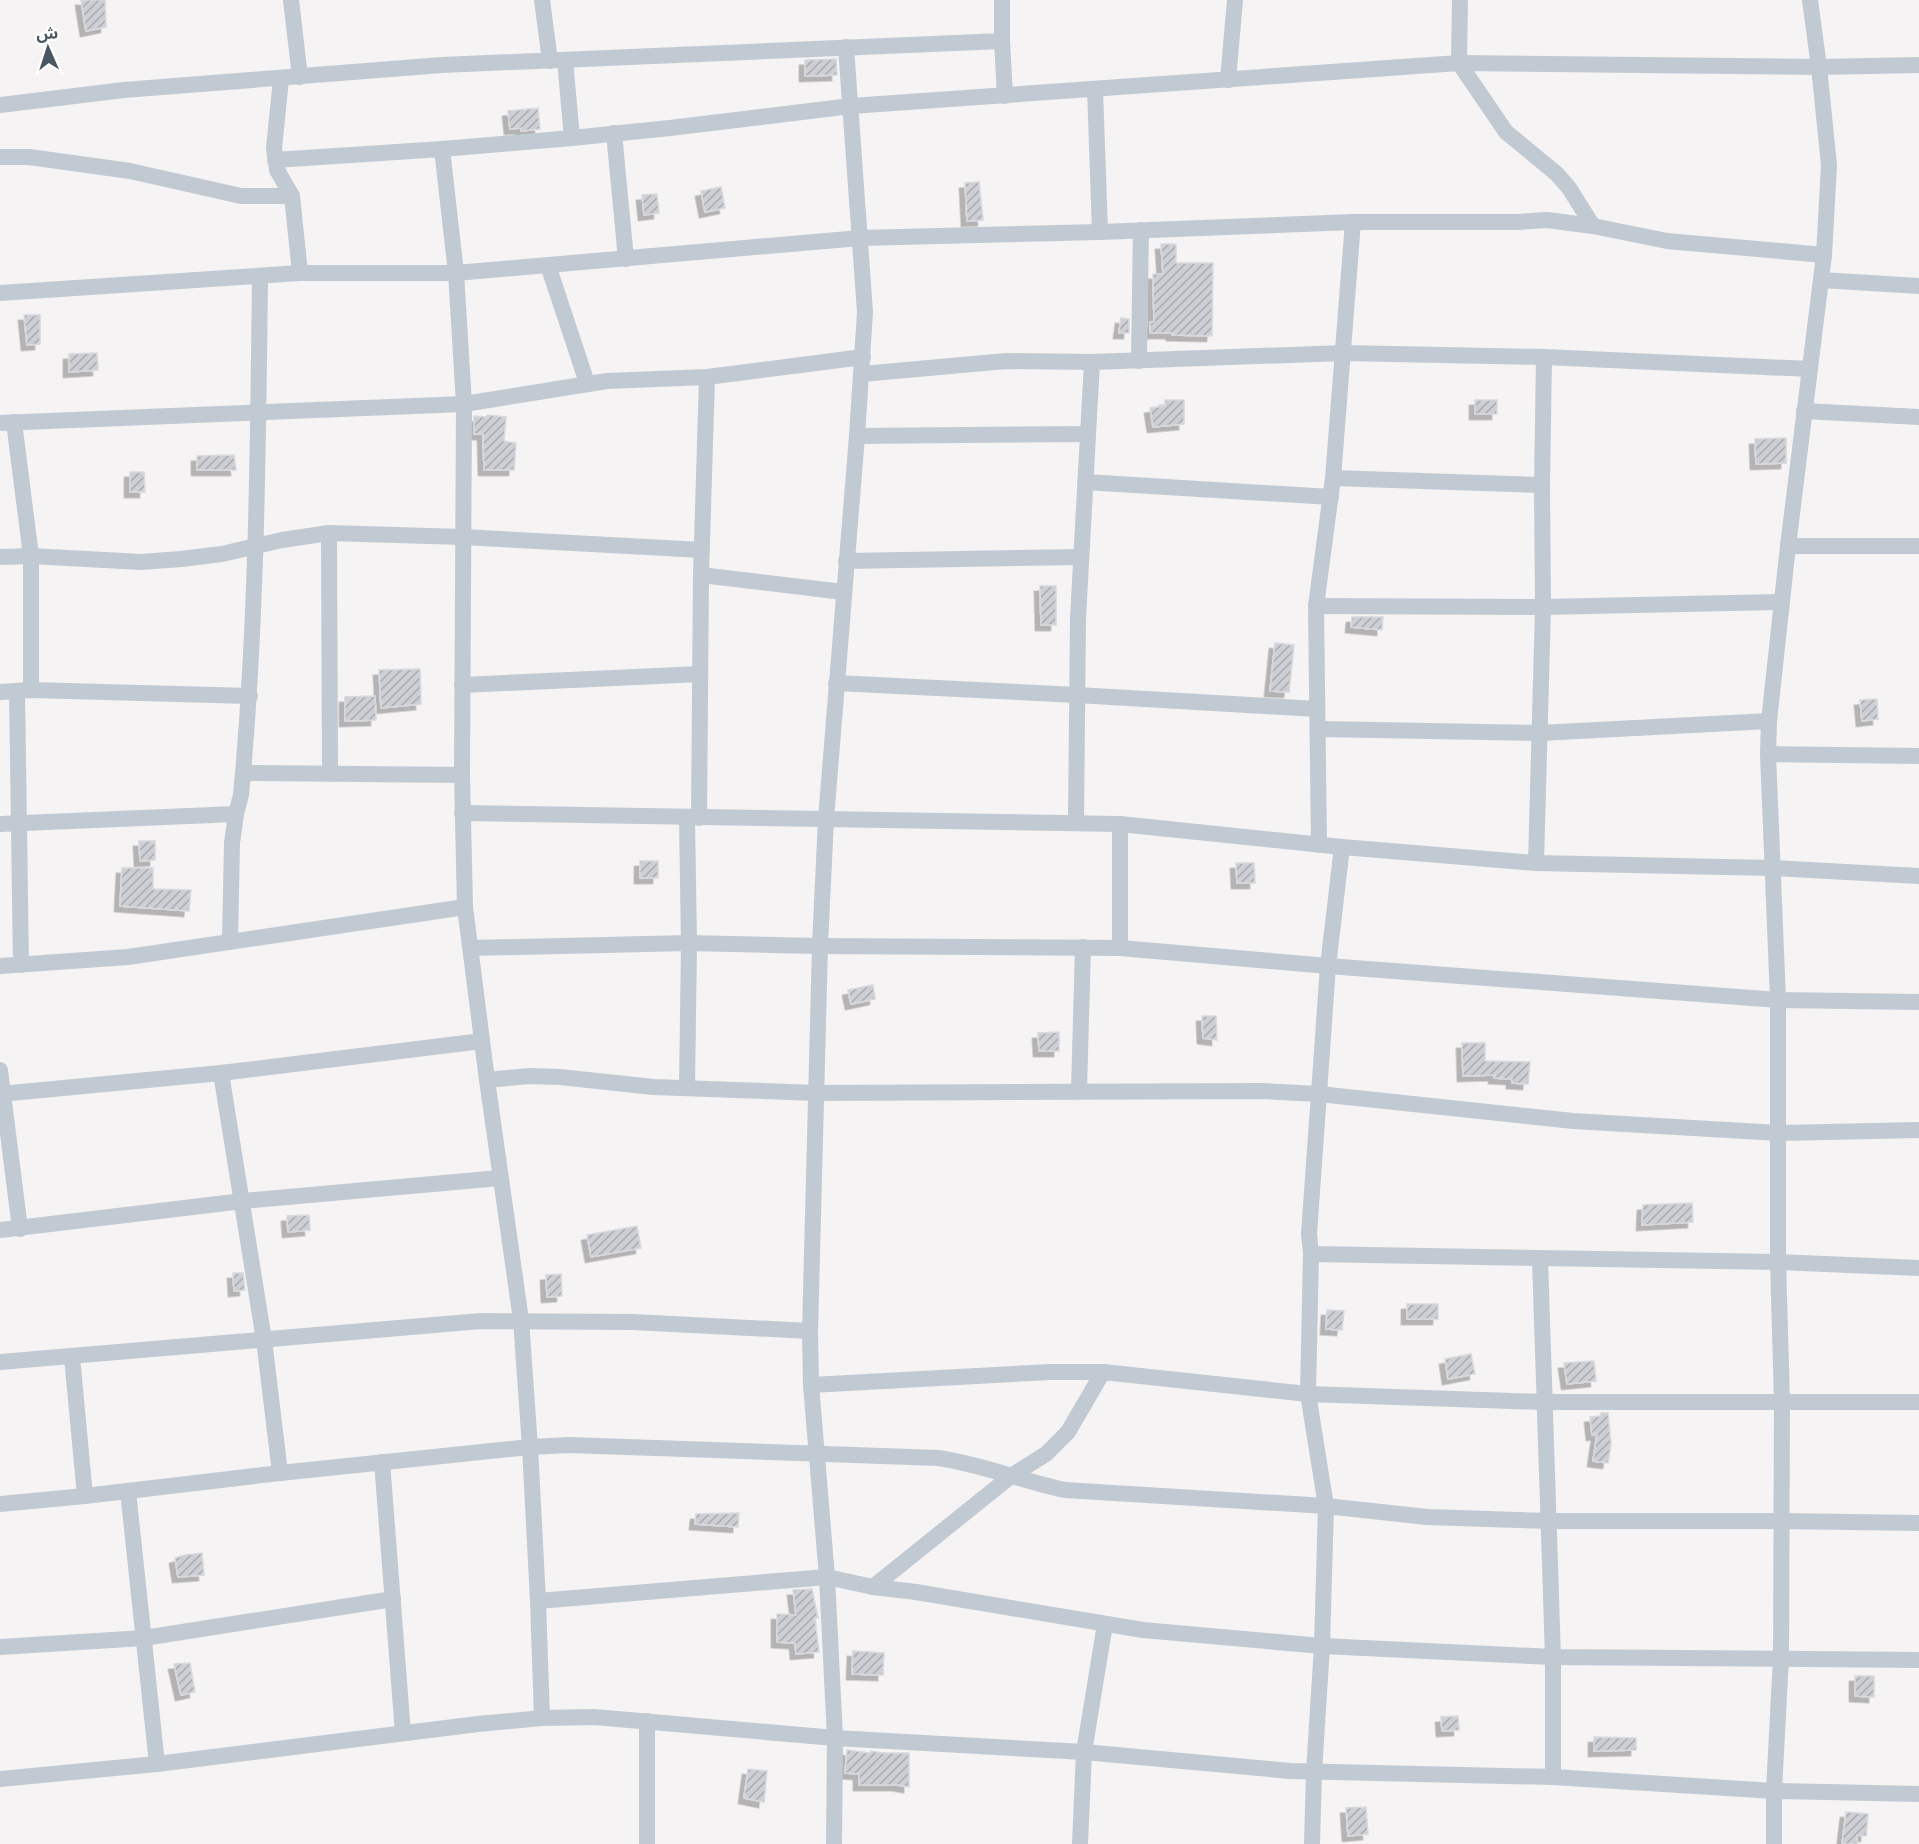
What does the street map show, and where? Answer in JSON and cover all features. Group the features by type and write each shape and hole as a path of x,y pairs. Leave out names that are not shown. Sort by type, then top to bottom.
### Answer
{"street":[{"path":"291,0 300,77"},
{"path":"542,0 558,60 572,138"},
{"path":"1002,0 1005,96"},
{"path":"1228,80 1235,0"},
{"path":"1460,0 1459,63 1506,132 1557,174 1569,188 1593,226"},
{"path":"1773,1844 1781,1657 1782,1401 1778,1262 1778,1000 1768,754 1769,721 1788,546 1824,255 1829,165 1810,0"},
{"path":"0,105 124,90 442,65 1002,41"},
{"path":"834,1844 835,1738 827,1577 811,1385 810,1331 820,946 826,819 865,312 846,47"},
{"path":"275,160 572,138 850,106 1459,63 1919,65"},
{"path":"281,79 274,148 275,160 277,170 292,196 300,273"},
{"path":"1095,89 1100,232"},
{"path":"614,133 626,259"},
{"path":"442,149 456,273 464,404 462,813 465,907 486,1080 520,1320 530,1447 542,1718"},
{"path":"0,157 29,157 130,171 241,196 292,196"},
{"path":"0,293 300,273 456,273 860,238 1353,222 1547,220 1593,226 1667,241 1824,255"},
{"path":"1319,844 1316,606 1333,478 1353,222"},
{"path":"1139,361 1141,230"},
{"path":"548,265 587,383"},
{"path":"230,942 232,843 241,795 249,696 261,276"},
{"path":"1821,280 1919,286"},
{"path":"862,374 1006,361 1139,361 1344,353 1544,357 1810,369"},
{"path":"21,965 16,691 31,556 7,423 464,404 587,383 707,376 863,357"},
{"path":"1536,863 1542,607 1544,357"},
{"path":"1076,822 1081,557 1092,362"},
{"path":"687,1088 689,944 700,674 707,376"},
{"path":"1804,411 1919,417"},
{"path":"857,436 1088,434"},
{"path":"1333,478 1542,485"},
{"path":"1085,482 1331,496"},
{"path":"0,557 31,556 141,562 222,554 329,533 462,537 702,550"},
{"path":"329,533 330,774"},
{"path":"1788,546 1919,546"},
{"path":"846,561 1081,557"},
{"path":"701,575 843,592"},
{"path":"1316,606 1542,607 1782,602"},
{"path":"462,685 700,674"},
{"path":"836,683 1317,709"},
{"path":"16,691 249,696"},
{"path":"1318,729 1540,733 1769,721"},
{"path":"1768,754 1919,756"},
{"path":"243,773 462,775"},
{"path":"462,813 1076,822 1120,824 1342,847 1536,863 1773,868 1919,876"},
{"path":"0,824 236,814"},
{"path":"1120,824 1120,948"},
{"path":"1312,1844 1326,1506 1308,1394 1311,1254 1309,1234 1328,966 1342,847"},
{"path":"0,966 128,957 465,907"},
{"path":"471,948 689,944 1120,948 1778,1000 1919,1002"},
{"path":"1080,1091 1083,947"},
{"path":"2,1094 221,1073 482,1041"},
{"path":"0,1070 20,1229"},
{"path":"221,1073 264,1340 280,1473"},
{"path":"486,1080 530,1076 560,1077 653,1087 816,1094 1262,1091 1319,1094 1573,1121 1779,1133 1919,1130"},
{"path":"0,1230 243,1201 500,1178"},
{"path":"1311,1254 1778,1262 1919,1268"},
{"path":"1540,1259 1553,1657 1553,1777"},
{"path":"0,1362 448,1323 520,1320 678,1323 810,1331"},
{"path":"72,1357 85,1496"},
{"path":"811,1385 1050,1372 1103,1372 1308,1394 1544,1402 1919,1402"},
{"path":"873,1587 1011,1476 1046,1454 1068,1432 1103,1372"},
{"path":"0,1504 382,1462 569,1445 938,1458 967,1462 1065,1490 1326,1506 1427,1517 1548,1521 1919,1523"},
{"path":"382,1462 403,1733"},
{"path":"128,1491 157,1764"},
{"path":"538,1601 827,1577 873,1587 916,1592 1143,1630 1322,1646 1553,1657 1781,1657 1919,1660"},
{"path":"0,1647 144,1638 393,1599"},
{"path":"1080,1844 1084,1752 1105,1624"},
{"path":"0,1779 157,1764 542,1718 594,1717 835,1738 1084,1752 1314,1772 1553,1777 1774,1791 1919,1794"},
{"path":"646,1844 647,1721"}],"building":[{"path":"81,0 105,0 106,27 86,31"},
{"path":"836,59 837,75 805,76 805,60"},
{"path":"538,108 540,129 521,131 521,128 510,129 508,111"},
{"path":"979,182 983,220 967,221 965,183"},
{"path":"721,187 725,208 705,212 701,191"},
{"path":"657,194 659,213 644,215 642,195"},
{"path":"1161,244 1176,244 1176,263 1213,263 1212,336 1150,333 1150,322 1154,322 1153,274 1163,274"},
{"path":"24,315 40,315 40,344 27,345"},
{"path":"1121,318 1129,319 1129,333 1119,333"},
{"path":"97,353 98,370 69,372 69,354"},
{"path":"1165,400 1184,400 1184,424 1153,427 1150,408 1165,406"},
{"path":"1475,400 1497,400 1497,414 1475,414"},
{"path":"487,415 506,417 504,441 516,443 514,470 484,470 483,434 474,434 474,416 487,417"},
{"path":"1786,438 1786,463 1756,464 1755,439"},
{"path":"234,455 236,470 197,470 197,456"},
{"path":"130,472 144,472 145,492 130,492"},
{"path":"1040,586 1056,586 1056,625 1041,625"},
{"path":"1352,617 1383,617 1382,630 1351,627"},
{"path":"1275,643 1294,645 1289,692 1270,691"},
{"path":"420,669 421,704 381,708 379,670"},
{"path":"375,696 376,720 345,721 345,697"},
{"path":"1877,699 1878,719 1862,721 1860,700"},
{"path":"139,841 155,841 155,860 140,861"},
{"path":"640,861 658,861 658,878 640,878"},
{"path":"1236,863 1254,863 1255,883 1237,883"},
{"path":"122,868 153,868 153,889 191,890 189,911 120,906"},
{"path":"873,985 875,999 851,1004 848,990"},
{"path":"1202,1016 1216,1016 1217,1040 1203,1038"},
{"path":"1059,1032 1059,1051 1039,1051 1038,1033"},
{"path":"1462,1043 1485,1043 1485,1061 1530,1062 1528,1084 1512,1083 1512,1079 1494,1078 1495,1075 1463,1076"},
{"path":"1692,1203 1693,1222 1642,1225 1643,1205"},
{"path":"309,1215 310,1230 288,1232 287,1216"},
{"path":"637,1226 641,1248 591,1257 587,1235"},
{"path":"233,1273 243,1273 245,1290 234,1291"},
{"path":"561,1274 562,1296 547,1297 546,1275"},
{"path":"1407,1304 1438,1304 1438,1319 1407,1319"},
{"path":"1327,1310 1344,1311 1342,1330 1326,1329"},
{"path":"1471,1354 1475,1374 1448,1379 1445,1359"},
{"path":"1594,1361 1596,1381 1567,1384 1564,1363"},
{"path":"1601,1413 1608,1413 1611,1444 1608,1463 1593,1461 1597,1434 1592,1435 1590,1417 1601,1416"},
{"path":"739,1513 738,1527 695,1524 696,1514"},
{"path":"202,1553 204,1575 178,1577 175,1558"},
{"path":"812,1589 818,1618 815,1618 819,1652 796,1654 795,1643 777,1642 777,1614 796,1615 793,1590"},
{"path":"853,1651 884,1653 883,1675 852,1674"},
{"path":"190,1663 195,1692 181,1695 174,1664"},
{"path":"1855,1676 1874,1676 1874,1697 1855,1696"},
{"path":"1458,1716 1459,1730 1442,1731 1441,1717"},
{"path":"1594,1737 1636,1738 1636,1750 1594,1751"},
{"path":"847,1750 870,1753 871,1751 909,1753 909,1787 859,1785 859,1774 845,1773"},
{"path":"748,1769 767,1771 764,1802 744,1798"},
{"path":"1366,1807 1368,1834 1348,1836 1346,1808"},
{"path":"1846,1812 1868,1814 1866,1836 1857,1835 1857,1844 1842,1844"}]}
